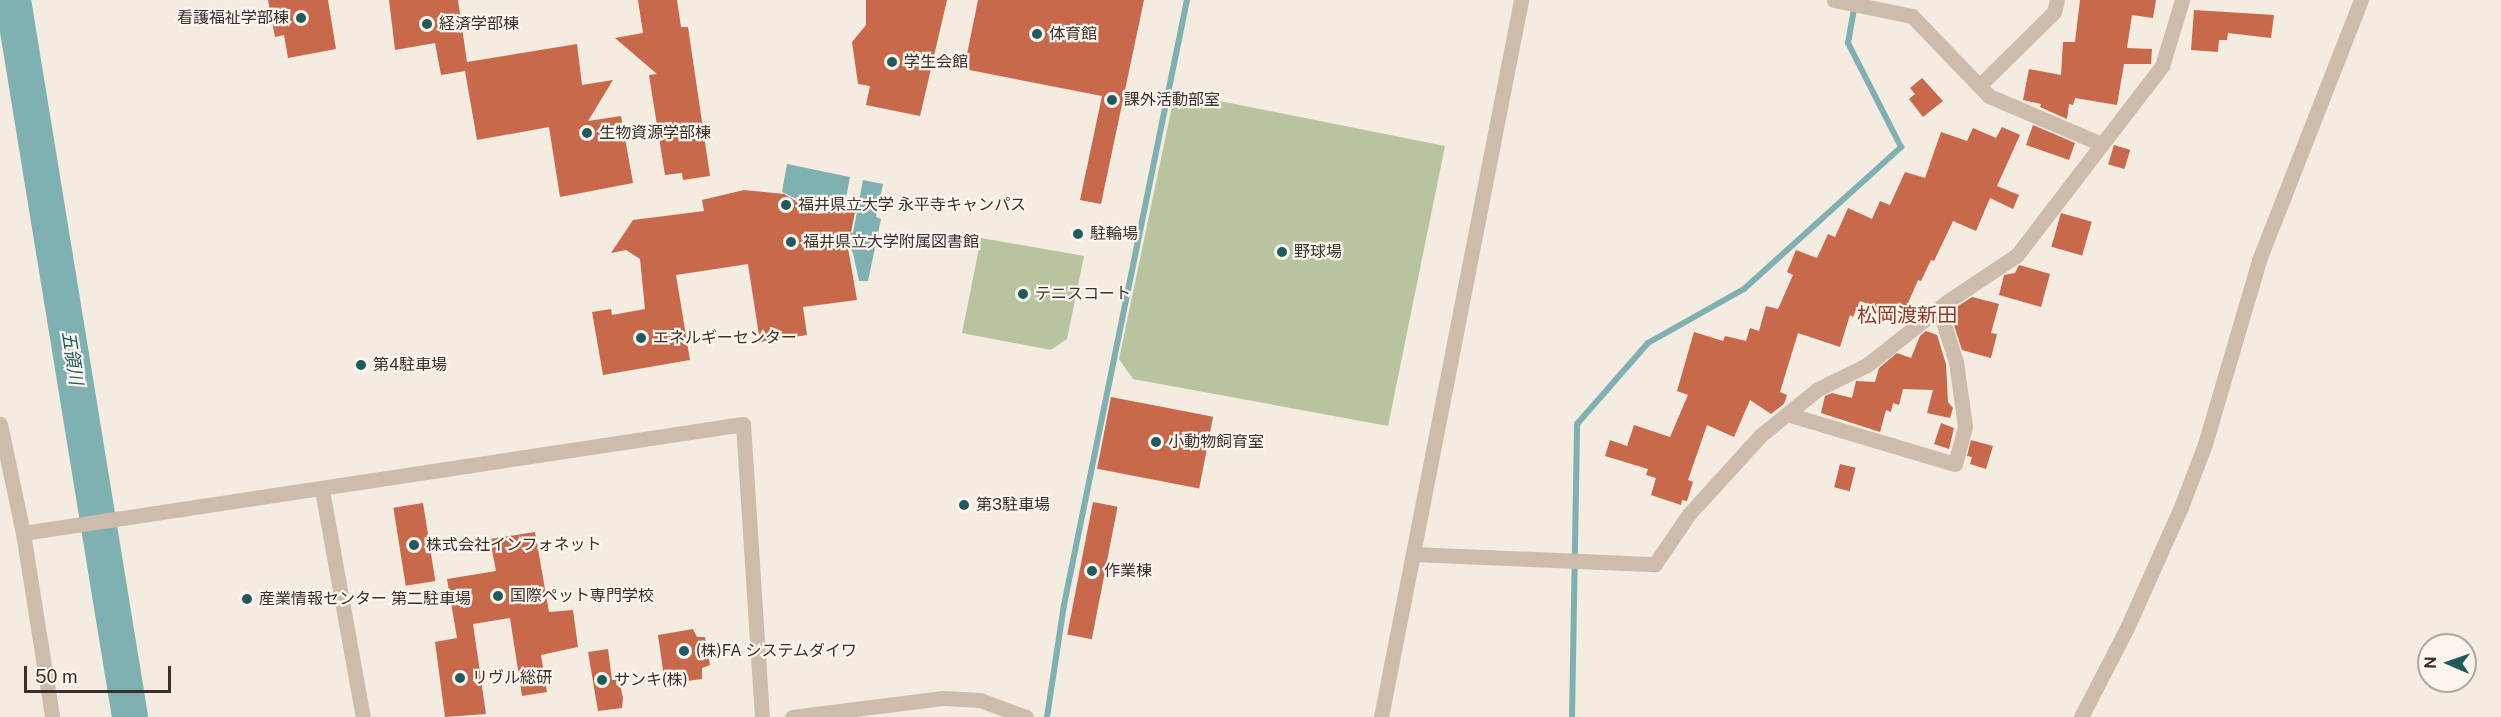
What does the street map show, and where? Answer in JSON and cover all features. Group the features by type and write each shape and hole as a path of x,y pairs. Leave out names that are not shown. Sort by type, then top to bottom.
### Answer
{"street":[{"path":"1381,717 1521,0"},
{"path":"1834,0 1912,16 1989,96 2099,143"},
{"path":"1980,85 2054,12 2057,0"},
{"path":"1413,554 1655,564 1689,514 1761,435 1818,389 1867,365 1939,309 2017,255 2099,143 2143,94 2162,66 2182,0"},
{"path":"2080,717 2126,630 2181,507 2205,444 2259,260 2361,0"},
{"path":"1787,414 1955,465 1965,426 1956,362 1939,309"},
{"path":"0,424 23,533 52,717"},
{"path":"23,533 44,532 322,490 743,424 762,717"},
{"path":"322,490 363,717"},
{"path":"792,717 943,698 980,700 1026,717"}],"green space":[{"name":"野球場","path":"1175,92 1445,146 1388,426 1133,379 1119,359"},
{"name":"テニスコート","path":"981,238 1084,256 1067,339 1051,350 962,333"}],"water":[{"path":"787,164 850,177 844,208 823,211 814,203 811,206 782,192"},
{"path":"863,180 883,184 876,217 881,219 868,281 859,281 853,253 838,230 853,233"}],"building":[{"name":"看護福祉学部棟","path":"268,0 328,0 336,49 288,58 284,35 275,37"},
{"path":"389,0 458,0 467,62 577,44 582,85 613,80 588,121 621,116 633,183 560,197 549,127 477,140 465,71 441,75 435,43 395,50"},
{"path":"638,0 677,0 681,27 688,27 710,176 683,180 682,173 665,175 649,75 657,74 615,38 643,33"},
{"name":"学生会館","path":"866,0 947,0 920,116 866,105 870,86 858,84 852,42 866,25"},
{"name":"体育館","path":"978,0 1144,0 1101,204 1080,200 1102,96 964,69"},
{"path":"2080,0 2156,0 2153,18 2132,15 2127,48 2152,49 2151,64 2124,64 2117,105 2075,98 2073,105 2069,104 2067,119 2040,107 2041,104 2023,100 2029,69 2061,75 2063,42 2075,42"},
{"path":"2194,10 2274,15 2271,38 2228,33 2227,40 2219,40 2218,52 2191,50"},
{"path":"1922,78 1943,101 1923,117 1909,99 1915,94 1910,88"},
{"path":"2033,125 2075,143 2069,160 2026,145"},
{"path":"2002,127 2020,135 1997,186 2019,195 2013,209 1990,198 1976,231 1953,221 1934,261 1931,260 1921,281 1918,280 1902,317 1860,301 1853,317 1850,315 1840,347 1798,333 1780,392 1787,395 1784,404 1771,414 1750,400 1734,437 1707,425 1688,480 1693,482 1687,501 1682,500 1681,505 1651,495 1656,478 1646,475 1648,469 1605,456 1610,440 1627,446 1634,425 1670,437 1688,395 1677,391 1694,332 1723,341 1725,336 1746,341 1750,328 1759,331 1766,306 1778,309 1793,275 1787,272 1796,250 1817,258 1828,234 1835,237 1848,208 1872,219 1880,201 1890,205 1905,172 1925,178 1941,132 1967,141 1973,128 1996,138"},
{"path":"2114,145 2130,150 2124,169 2108,164"},
{"name":"福井県立大学附属図書館","path":"744,190 784,194 818,214 856,207 848,248 857,300 803,307 807,335 760,342 748,264 676,275 690,360 603,375 592,312 611,309 612,315 645,309 640,259 626,250 611,253 633,220 704,211 702,200"},
{"path":"2061,213 2092,222 2082,255 2051,247"},
{"path":"2019,265 2050,274 2041,307 1999,295 2004,275 2015,273"},
{"path":"1972,297 1999,304 1991,333 1997,334 1991,358 1962,350 1952,319 1955,308"},
{"path":"1926,331 1937,335 1946,364 1948,402 1953,408 1950,418 1927,413 1933,390 1903,389 1899,405 1893,403 1891,412 1886,410 1880,432 1821,413 1825,396 1832,393 1852,398 1856,381 1875,382 1879,368 1897,353 1911,358 1920,336"},
{"name":"小動物飼育室","path":"1111,397 1213,417 1199,489 1097,469"},
{"path":"1941,423 1954,428 1949,449 1934,444"},
{"path":"1971,440 1993,446 1986,469 1970,464 1972,457 1967,456"},
{"path":"1840,464 1856,468 1850,491 1834,487"},
{"name":"作業棟","path":"1093,502 1118,507 1092,639 1067,635"},
{"name":"株式会社インフォネット","path":"423,503 435,581 406,586 393,508"},
{"path":"535,532 549,612 573,610 578,647 541,655 547,692 522,696 510,618 473,624 486,714 445,717 435,642 457,638 447,579 496,571 490,539"},
{"name":"(株)FA システムダイワ","path":"693,629 697,637 705,637 710,665 702,668 702,679 665,684 658,635"},
{"name":"サンキ(株)","path":"608,649 612,680 619,680 623,698 622,708 598,711 588,652"}],"waterway":[{"name":"五領川","path":"13,0 130,717"},
{"path":"1047,717 1064,605 1187,0"},
{"path":"1572,717 1577,424 1648,343 1744,289 1901,147 1848,43 1855,4"}],"place":[{"name":"看護福祉学部棟","path":"301,18"},
{"name":"経済学部棟","path":"427,24"},
{"name":"体育館","path":"1037,34"},
{"name":"学生会館","path":"892,62"},
{"name":"課外活動部室","path":"1112,100"},
{"name":"生物資源学部棟","path":"587,133"},
{"name":"福井県立大学 永平寺キャンパス","path":"786,205"},
{"name":"駐輪場","path":"1078,234"},
{"name":"福井県立大学附属図書館","path":"791,242"},
{"name":"野球場","path":"1282,252"},
{"name":"テニスコート","path":"1023,294"},
{"name":"エネルギーセンター","path":"641,338"},
{"name":"第4駐車場","path":"361,365"},
{"name":"小動物飼育室","path":"1156,442"},
{"name":"第3駐車場","path":"964,505"},
{"name":"株式会社インフォネット","path":"414,545"},
{"name":"作業棟","path":"1092,571"},
{"name":"国際ペット専門学校","path":"498,596"},
{"name":"産業情報センター 第二駐車場","path":"247,599"},
{"name":"(株)FA システムダイワ","path":"684,651"},
{"name":"リヴル総研","path":"460,678"},
{"name":"サンキ(株)","path":"602,680"}],"district":[{"name":"松岡渡新田","path":"1907,315"}]}
